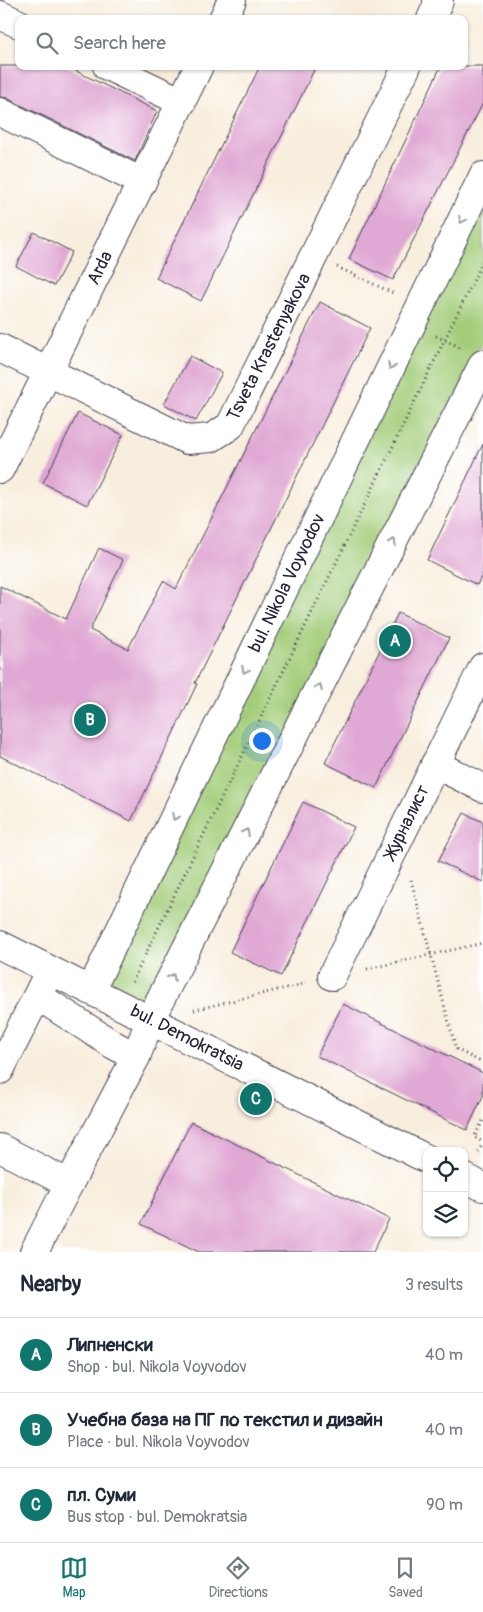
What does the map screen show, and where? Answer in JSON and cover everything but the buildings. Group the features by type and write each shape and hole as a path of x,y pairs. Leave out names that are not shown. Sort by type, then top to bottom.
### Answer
{"street":[{"path":"225,15 232,0"},
{"path":"433,15 439,1 437,0"},
{"path":"0,15 15,22"},
{"path":"115,70 182,102"},
{"name":"Arda","path":"0,470 198,70"},
{"name":"Tsveta Krastenyakova","path":"0,348 187,440 211,438 230,426 405,70"},
{"path":"0,112 142,182"},
{"name":"bul. Nikola Voyvodov","path":"91,990 483,176"},
{"path":"34,1252 136,1057 150,1020 475,357"},
{"name":"Журналист","path":"332,976 483,667"},
{"path":"435,764 483,788"},
{"name":"bul. Demokratsia","path":"0,945 423,1157"},
{"path":"0,1070 50,970"},
{"path":"38,996 112,1044 136,1057"},
{"path":"0,1148 70,1184"},
{"path":"468,1179 483,1187"}],"path":[{"path":"314,256 416,315 444,340 475,357"},
{"path":"120,1005 483,261"},
{"path":"399,836 456,1048 483,1063"},
{"path":"483,1121 474,1137 483,1142"}],"green space":[{"path":"483,175 483,341 150,1020 91,990"}],"place":[{"name":"Липненски","path":"395,641"},
{"name":"Учебна база на ПГ по текстил и дизайн","path":"90,720"},
{"name":"пл. Суми","path":"256,1099"}]}
